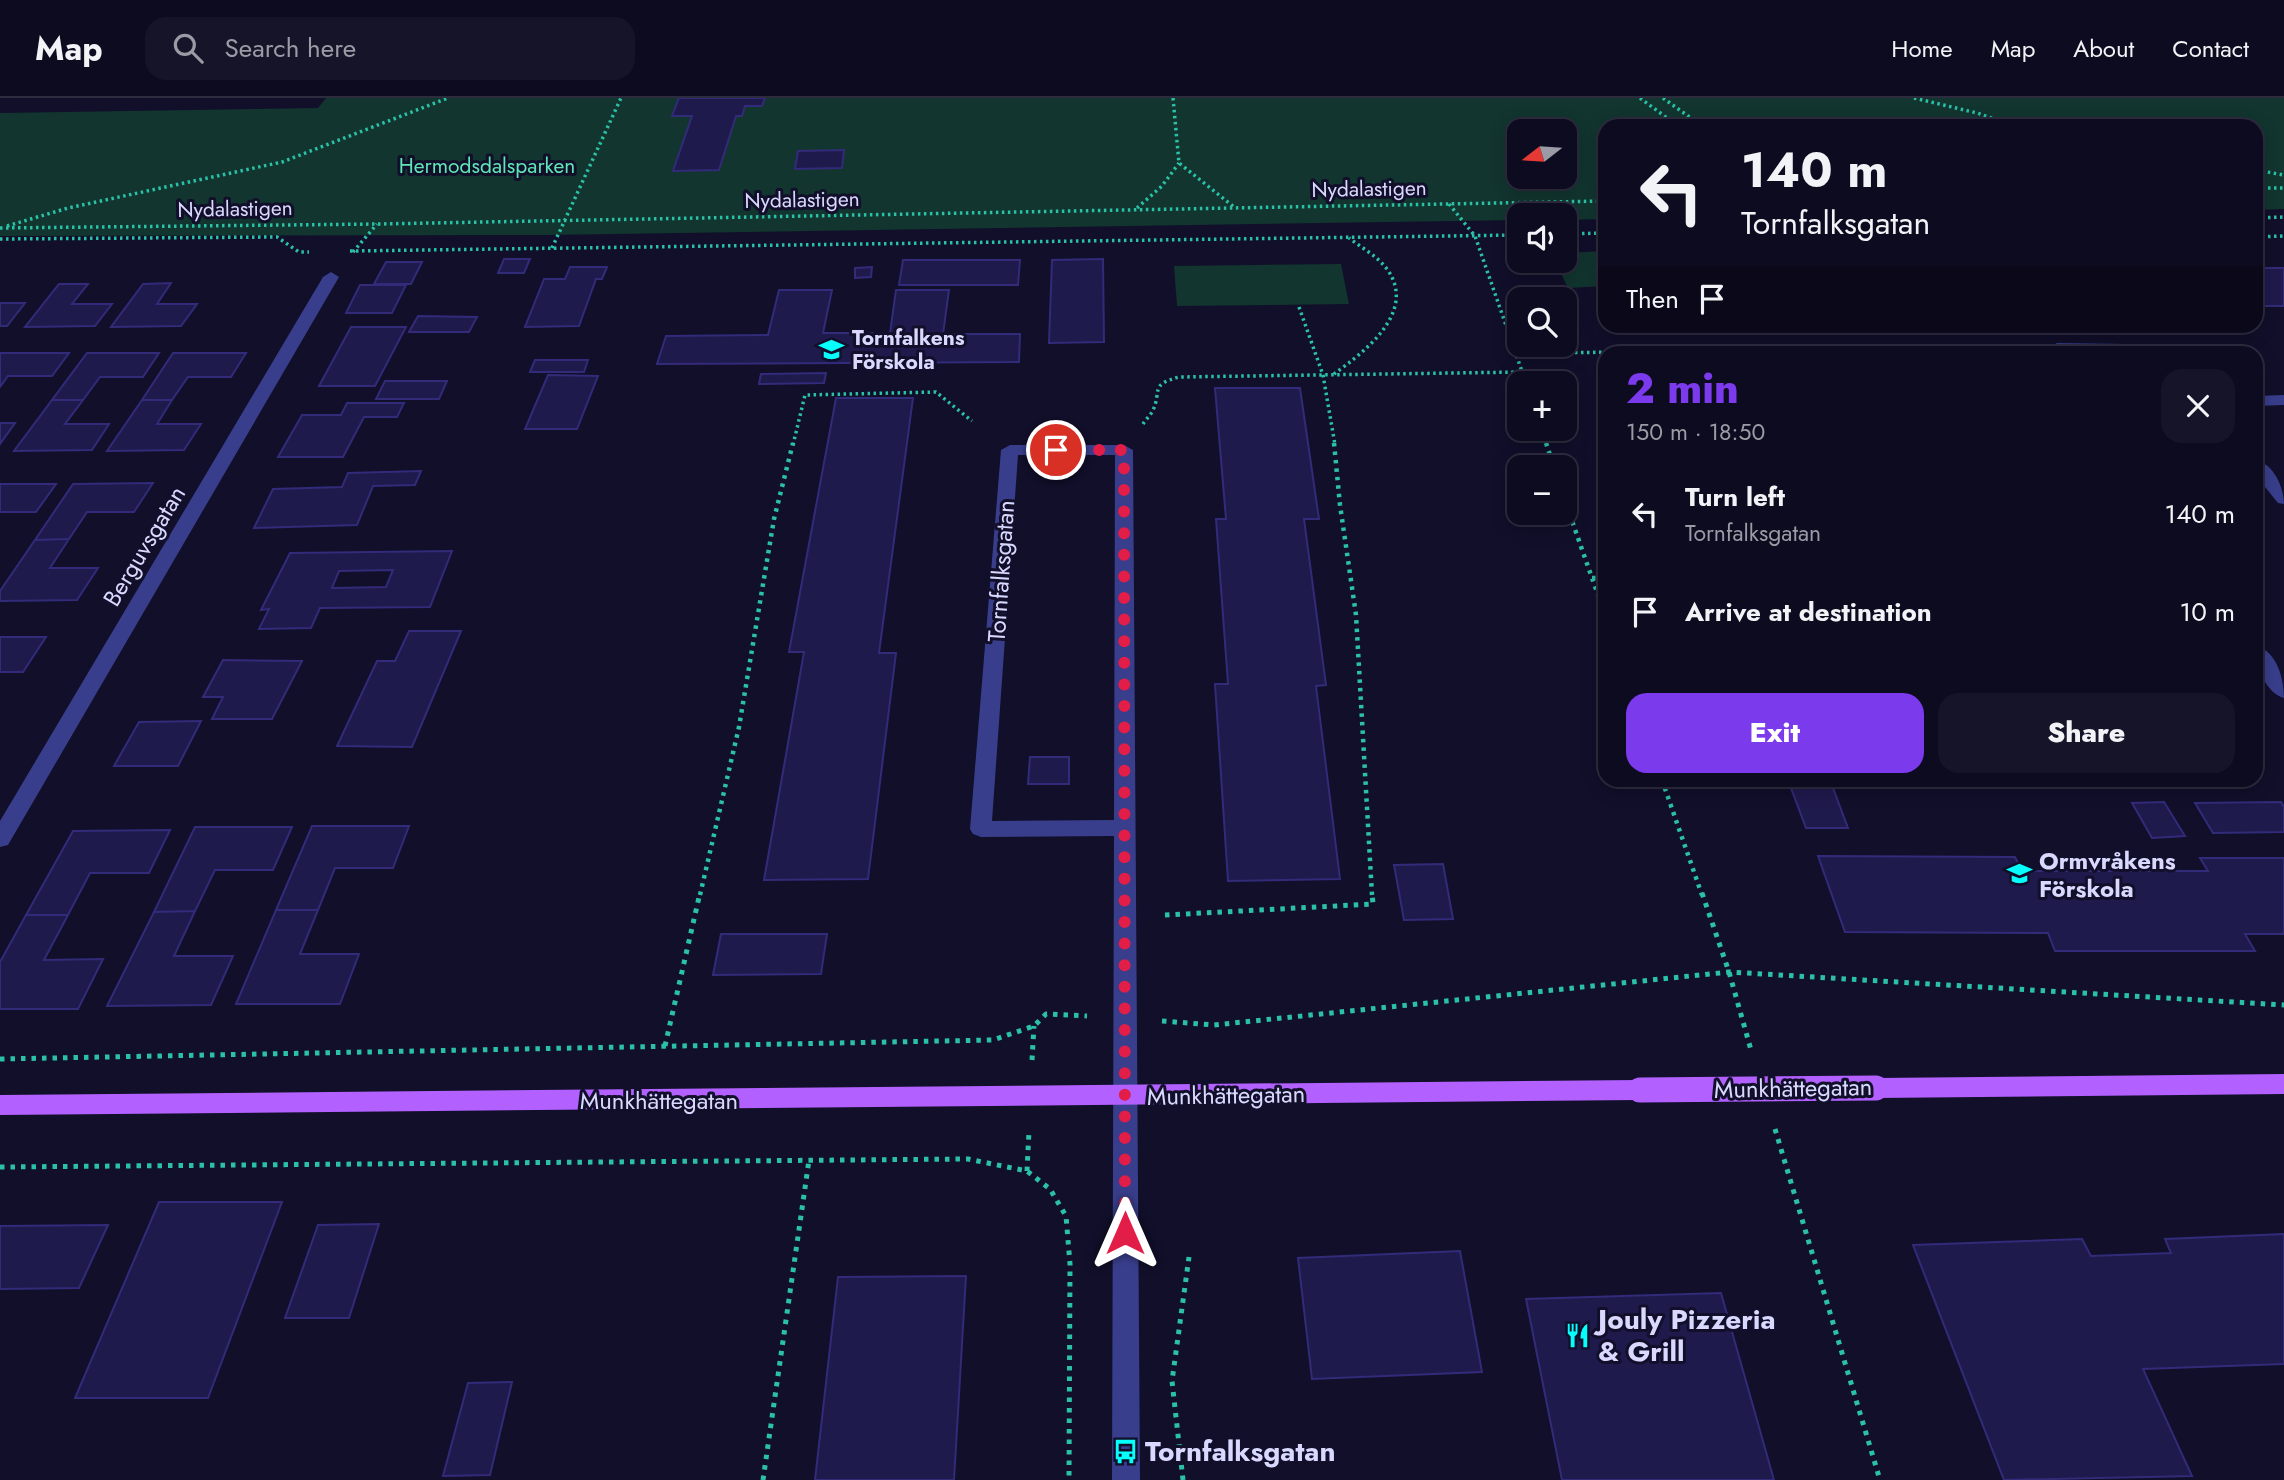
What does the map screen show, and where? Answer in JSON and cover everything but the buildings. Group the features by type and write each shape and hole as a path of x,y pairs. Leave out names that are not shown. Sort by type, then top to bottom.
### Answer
{"main road":[{"name":"Munkhättegatan","path":"0,1105 2284,1084"}],"street":[{"name":"Berguvsgatan","path":"0,839 331,277"},
{"path":"2263,401 2284,400"},
{"name":"Tornfalksgatan","path":"1124,450 1010,450 981,829 1125,828"},
{"path":"1124,450 1126,1480"},
{"path":"2263,474 2284,499"},
{"path":"2263,662 2284,691"}],"path":[{"path":"1,228 58,210 190,184 302,157 448,98"},
{"path":"552,248 621,98"},
{"path":"1136,209 1162,186 1179,163 1173,98"},
{"path":"1640,98 1668,119"},
{"path":"1663,98 1692,119"},
{"path":"1914,98 1995,119"},
{"path":"1179,163 1235,208"},
{"path":"2263,171 2284,175"},
{"path":"2263,188 2284,188"},
{"name":"Nydalastigen","path":"1,228 1598,201"},
{"path":"1448,203 1475,236 1507,330"},
{"path":"2263,218 2284,218"},
{"path":"1577,234 1598,233"},
{"path":"341,251 1507,235"},
{"path":"2263,237 2284,236"},
{"path":"0,239 277,237 299,252 313,252"},
{"path":"1334,374 1376,341 1388,324 1395,300 1392,278 1379,261 1348,237"},
{"path":"1160,915 1373,904 1356,615 1340,505 1332,417 1323,375 1299,307"},
{"path":"1577,353 1598,353"},
{"path":"1124,450 1156,407 1154,394 1167,380 1179,377 1507,372"},
{"path":"665,1046 739,727 774,519 805,395 936,392 972,421"},
{"path":"1573,525 1598,595"},
{"path":"1592,578 1598,578"},
{"path":"0,1167 968,1159 1027,1171 1049,1189 1066,1216 1070,1264 1069,1480"},
{"path":"763,1480 809,1160"},
{"path":"1183,1480 1172,1381 1189,1257"}],"green space":[{"name":"Hermodsdalsparken","path":"326,98 2284,98 2284,209 2263,210 2263,119 1598,119 1598,219 1577,220 1577,203 1507,203 1507,220 546,235 0,236 0,113 318,108"},
{"path":"1598,251 1598,286 1568,287 1561,273 1577,273 1577,252"},
{"path":"1341,264 1349,304 1177,306 1174,266"}],"place":[{"name":"Tornfalkens Förskola","path":"832,350"},
{"name":"Ormvråkens Förskola","path":"2019,874"},
{"name":"Jouly Pizzeria & Grill","path":"1578,1335"},
{"name":"Tornfalksgatan","path":"1125,1451"}],"route":[{"path":"1056,450 1124,450 1125,1233"}]}
